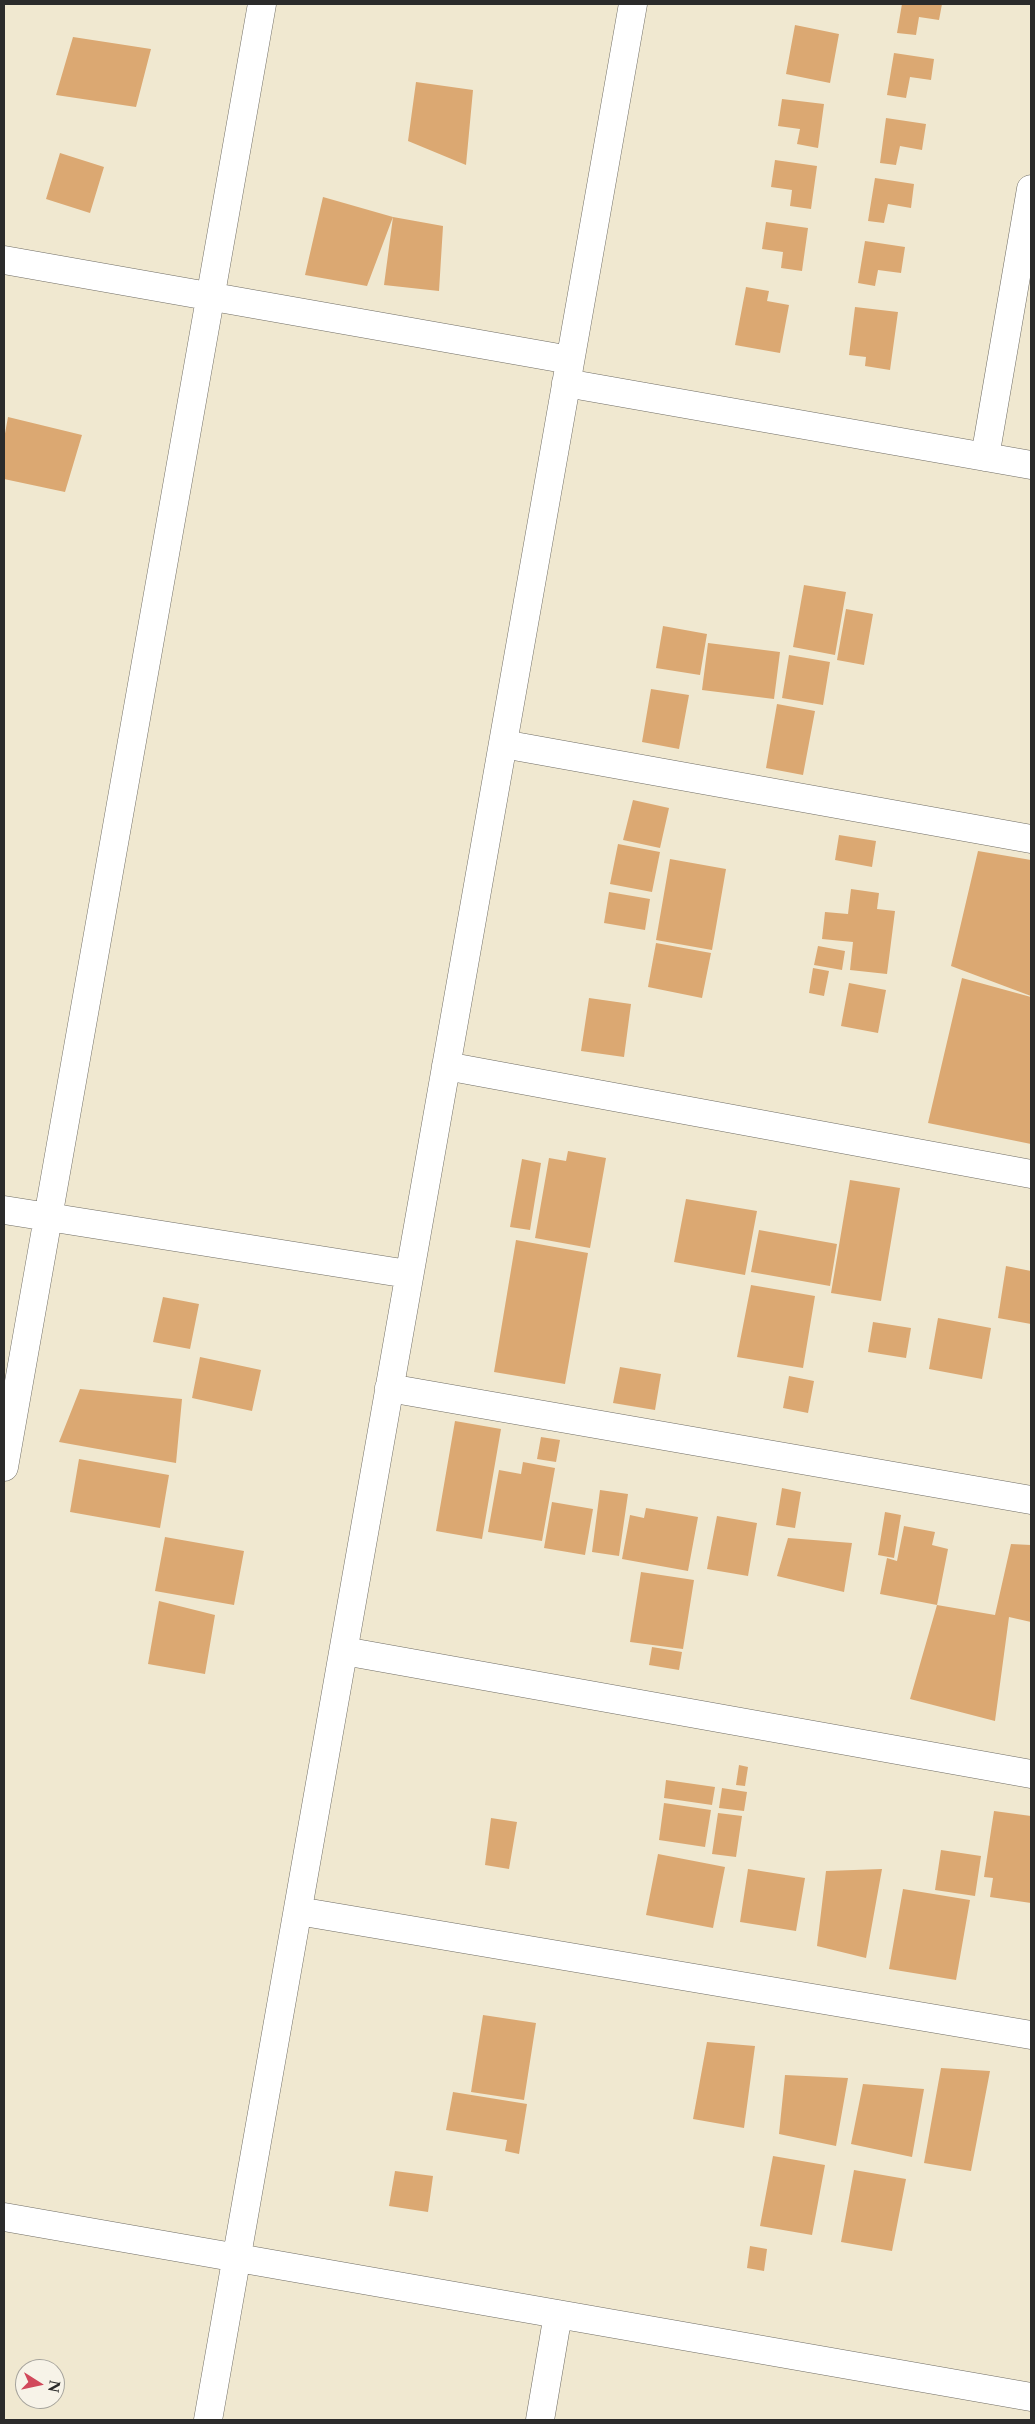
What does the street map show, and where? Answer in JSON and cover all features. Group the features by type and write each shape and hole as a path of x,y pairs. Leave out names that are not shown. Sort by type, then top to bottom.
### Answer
{"street":[{"path":"4,1467 262,4"},
{"path":"208,2420 632,4"},
{"path":"985,457 1031,189"},
{"path":"4,260 210,296 1031,465"},
{"path":"503,744 1031,839"},
{"path":"446,1066 1031,1174"},
{"path":"4,1210 408,1274"},
{"path":"389,1388 1031,1500"},
{"path":"344,1651 1031,1774"},
{"path":"298,1911 1031,2036"},
{"path":"4,2217 1031,2397"},
{"path":"540,2420 558,2314"}],"building":[{"path":"902,4 942,4 939,20 919,17 916,35 897,33"},
{"path":"795,25 839,34 830,83 786,74"},
{"path":"73,37 151,49 136,107 56,95"},
{"path":"894,53 934,59 931,80 910,77 906,98 887,95"},
{"path":"416,82 473,90 466,165 408,141"},
{"path":"782,99 824,104 818,148 797,144 800,129 778,126"},
{"path":"886,118 926,124 922,150 900,146 896,165 880,163"},
{"path":"60,153 104,167 90,213 46,199"},
{"path":"775,160 817,166 811,209 790,206 792,190 771,187"},
{"path":"875,178 914,184 911,208 888,204 884,223 868,221"},
{"path":"323,197 393,217 367,286 305,275"},
{"path":"393,217 443,226 439,291 384,285"},
{"path":"766,222 808,228 802,271 781,268 783,252 762,249"},
{"path":"865,241 905,247 901,273 878,270 875,286 858,283"},
{"path":"746,287 769,291 767,301 789,305 780,353 735,345"},
{"path":"855,307 898,312 890,370 865,366 866,357 849,355"},
{"path":"8,417 82,435 65,492 4,479 4,439"},
{"path":"804,585 846,592 835,655 793,647"},
{"path":"846,609 873,614 864,665 837,660"},
{"path":"663,626 707,634 700,675 656,668"},
{"path":"708,643 780,652 774,699 702,690"},
{"path":"789,655 830,662 823,705 782,698"},
{"path":"651,689 689,695 679,749 642,742"},
{"path":"777,704 815,711 803,775 766,768"},
{"path":"633,800 669,808 660,848 623,840"},
{"path":"839,835 876,841 872,867 835,860"},
{"path":"618,844 660,852 652,892 610,884"},
{"path":"978,851 1031,860 1031,996 951,966"},
{"path":"670,859 726,869 712,950 656,940"},
{"path":"851,889 879,893 877,909 895,911 887,974 850,970 853,942 822,939 825,912 848,914"},
{"path":"609,892 650,899 645,930 604,923"},
{"path":"656,943 711,953 702,998 648,987"},
{"path":"818,946 845,951 842,970 814,965"},
{"path":"813,968 829,971 824,996 809,993"},
{"path":"962,978 1031,997 1031,1144 928,1123"},
{"path":"849,983 886,990 878,1033 841,1026"},
{"path":"589,998 631,1004 624,1057 581,1051"},
{"path":"568,1151 606,1158 590,1248 535,1238 549,1158 566,1161"},
{"path":"522,1159 541,1163 530,1230 510,1227"},
{"path":"850,1180 900,1188 881,1301 831,1293"},
{"path":"686,1199 757,1211 745,1275 674,1262"},
{"path":"759,1230 837,1244 830,1286 751,1272"},
{"path":"516,1240 588,1253 565,1384 494,1372"},
{"path":"1006,1266 1031,1271 1031,1324 998,1318"},
{"path":"751,1285 815,1296 803,1368 737,1357"},
{"path":"163,1297 199,1304 190,1349 153,1342"},
{"path":"938,1318 991,1328 982,1379 929,1369"},
{"path":"873,1322 911,1328 906,1358 868,1352"},
{"path":"200,1357 261,1370 252,1411 192,1398"},
{"path":"620,1367 661,1374 655,1410 613,1403"},
{"path":"789,1376 814,1381 808,1413 783,1408"},
{"path":"80,1389 182,1399 176,1463 59,1442"},
{"path":"455,1421 501,1429 482,1539 436,1531"},
{"path":"541,1437 560,1440 556,1462 537,1459"},
{"path":"79,1459 169,1475 160,1528 70,1512"},
{"path":"523,1462 555,1468 542,1541 488,1532 499,1470 521,1474"},
{"path":"782,1488 801,1492 795,1528 776,1525"},
{"path":"600,1490 628,1494 619,1556 592,1552"},
{"path":"552,1502 593,1509 585,1555 544,1548"},
{"path":"646,1508 698,1517 688,1571 622,1559 630,1515 644,1518"},
{"path":"885,1512 901,1515 894,1558 878,1555"},
{"path":"717,1516 757,1523 748,1576 707,1569"},
{"path":"904,1526 935,1532 932,1545 948,1549 937,1605 880,1594 887,1558 897,1561"},
{"path":"165,1537 244,1551 234,1605 155,1591"},
{"path":"788,1538 852,1543 844,1592 777,1576"},
{"path":"1011,1544 1031,1545 1031,1622 1009,1617 995,1721 910,1699 937,1605 995,1615"},
{"path":"641,1572 694,1580 683,1649 630,1642"},
{"path":"159,1601 215,1615 205,1674 148,1664"},
{"path":"652,1647 682,1652 679,1670 649,1665"},
{"path":"739,1765 748,1767 745,1786 736,1785"},
{"path":"666,1780 715,1787 712,1805 664,1798"},
{"path":"722,1788 747,1792 744,1811 719,1808"},
{"path":"664,1803 711,1810 705,1847 659,1840"},
{"path":"994,1811 1031,1816 1031,1903 990,1897 993,1878 984,1877"},
{"path":"718,1813 742,1816 736,1857 712,1854"},
{"path":"491,1818 517,1822 509,1869 485,1865"},
{"path":"941,1850 981,1856 975,1896 935,1890"},
{"path":"658,1854 725,1867 713,1928 646,1915"},
{"path":"748,1869 805,1878 796,1931 740,1922"},
{"path":"882,1869 866,1958 817,1946 826,1871"},
{"path":"903,1889 970,1900 956,1980 889,1969"},
{"path":"483,2015 536,2023 524,2100 471,2092"},
{"path":"707,2042 755,2046 744,2128 693,2119"},
{"path":"941,2068 990,2071 971,2171 924,2163"},
{"path":"785,2075 848,2078 836,2146 779,2134"},
{"path":"863,2084 924,2089 912,2157 851,2144"},
{"path":"453,2092 527,2104 519,2154 505,2151 507,2140 446,2130"},
{"path":"773,2156 825,2165 812,2235 760,2226"},
{"path":"854,2170 906,2179 892,2251 841,2242"},
{"path":"395,2171 433,2176 428,2212 389,2206"},
{"path":"750,2246 767,2249 764,2271 747,2268"}]}
